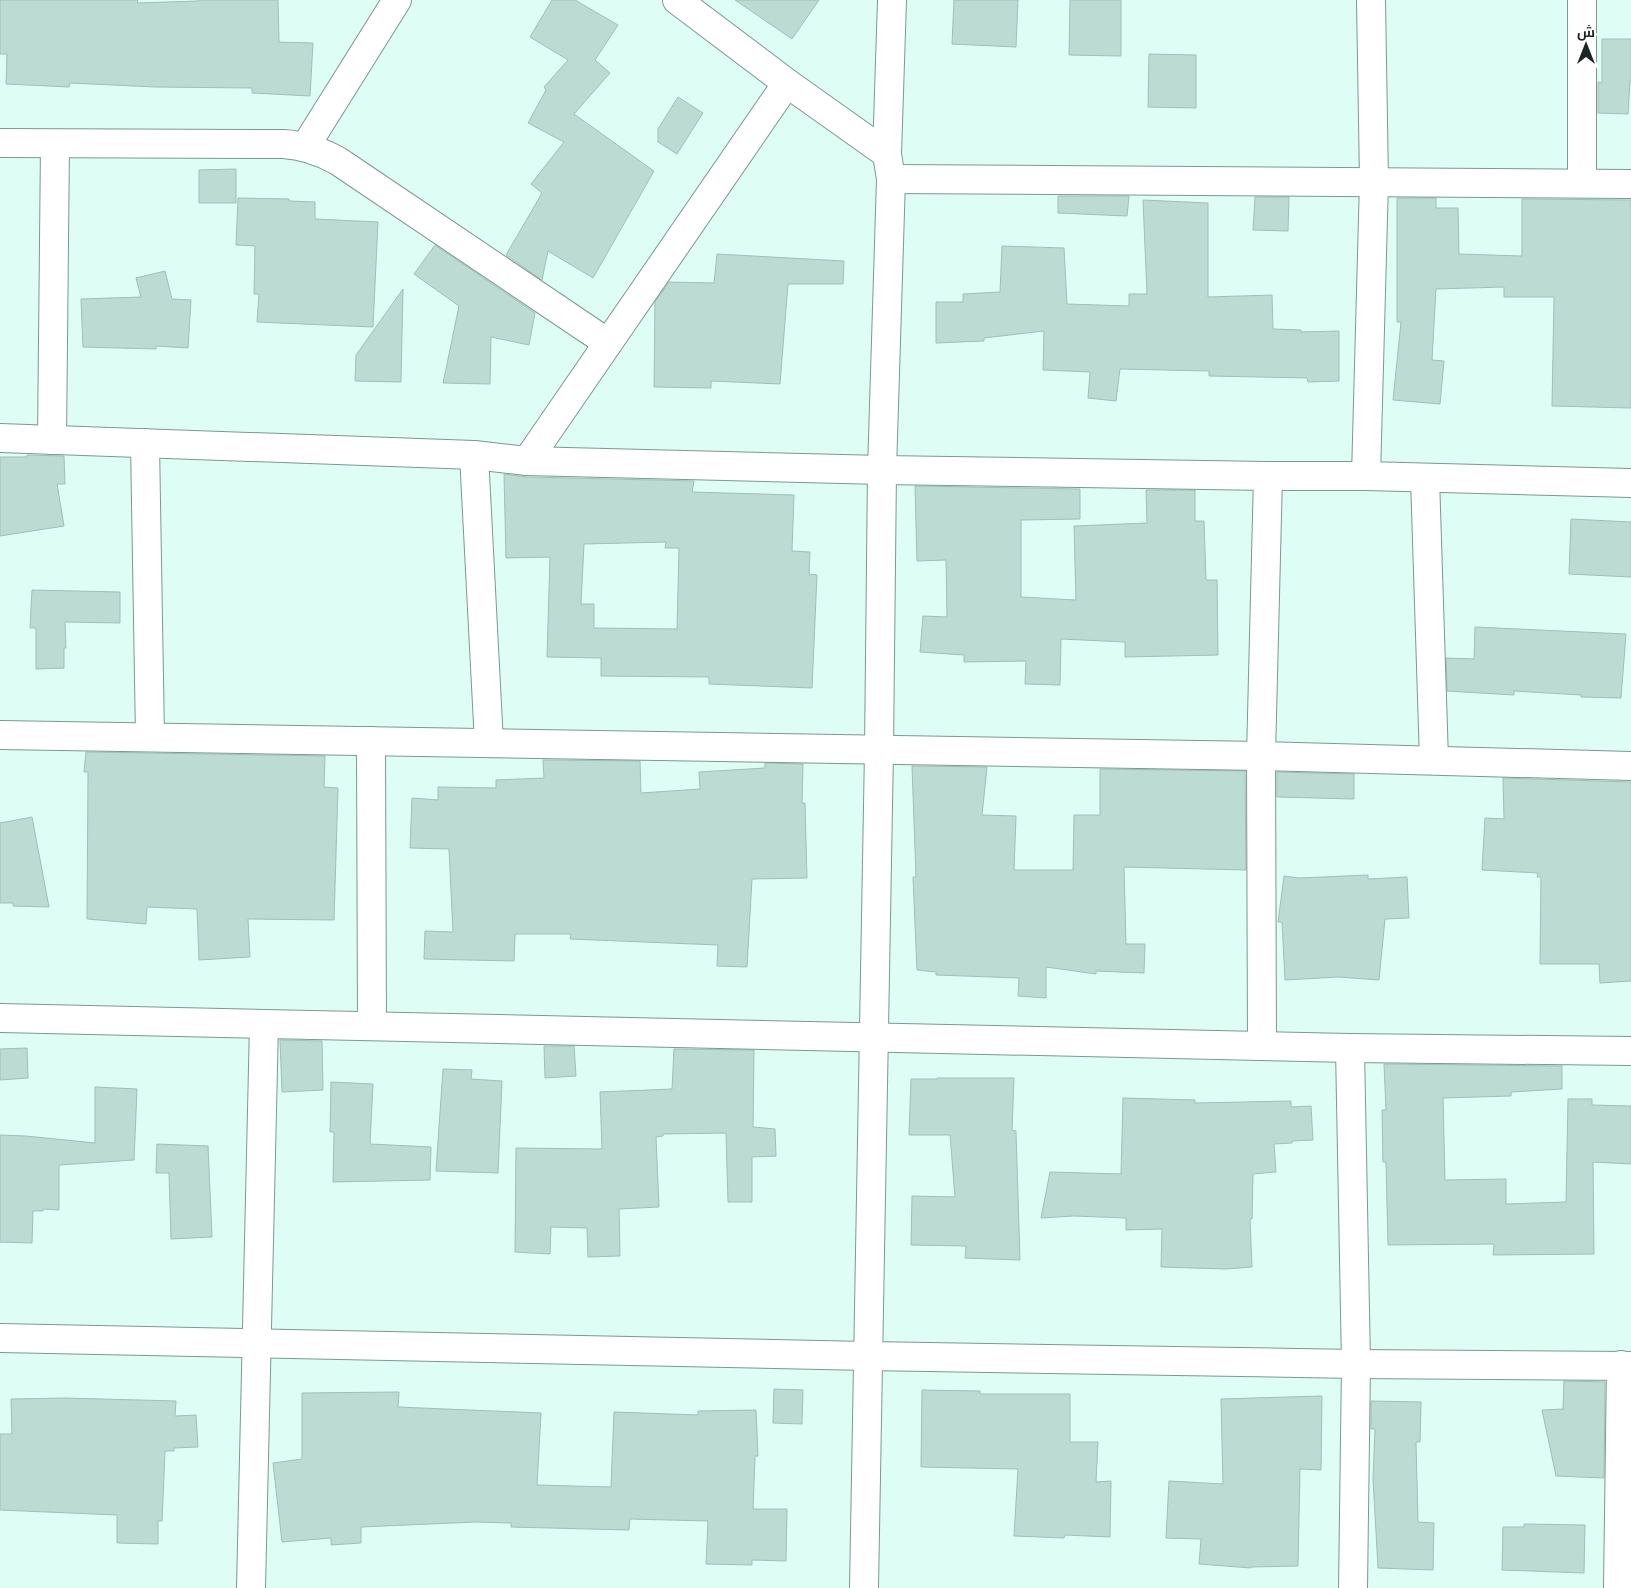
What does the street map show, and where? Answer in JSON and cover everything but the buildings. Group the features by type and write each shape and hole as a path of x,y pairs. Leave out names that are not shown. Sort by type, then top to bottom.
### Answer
{"street":[{"path":"305,147 397,0"},
{"path":"677,0 787,83 889,167 1374,181 1631,184"},
{"path":"864,1588 880,750 882,470 892,0"},
{"path":"1366,476 1374,181 1371,0"},
{"path":"1582,0 1582,183"},
{"path":"527,461 787,83"},
{"path":"0,143 283,144 322,152 338,160 608,343"},
{"path":"52,440 55,144"},
{"path":"0,438 474,455 527,461 882,470 1366,476 1631,483"},
{"path":"145,443 150,737"},
{"path":"474,455 489,743"},
{"path":"1262,1046 1261,756 1268,476"},
{"path":"1425,478 1434,760"},
{"path":"0,735 1261,756 1631,766"},
{"path":"371,741 372,1026"},
{"path":"0,1018 1350,1048 1631,1051"},
{"path":"251,1588 264,1024"},
{"path":"1350,1048 1356,1364 1353,1588"},
{"path":"0,1338 868,1356 1356,1364 1626,1365 1618,1588"}]}
